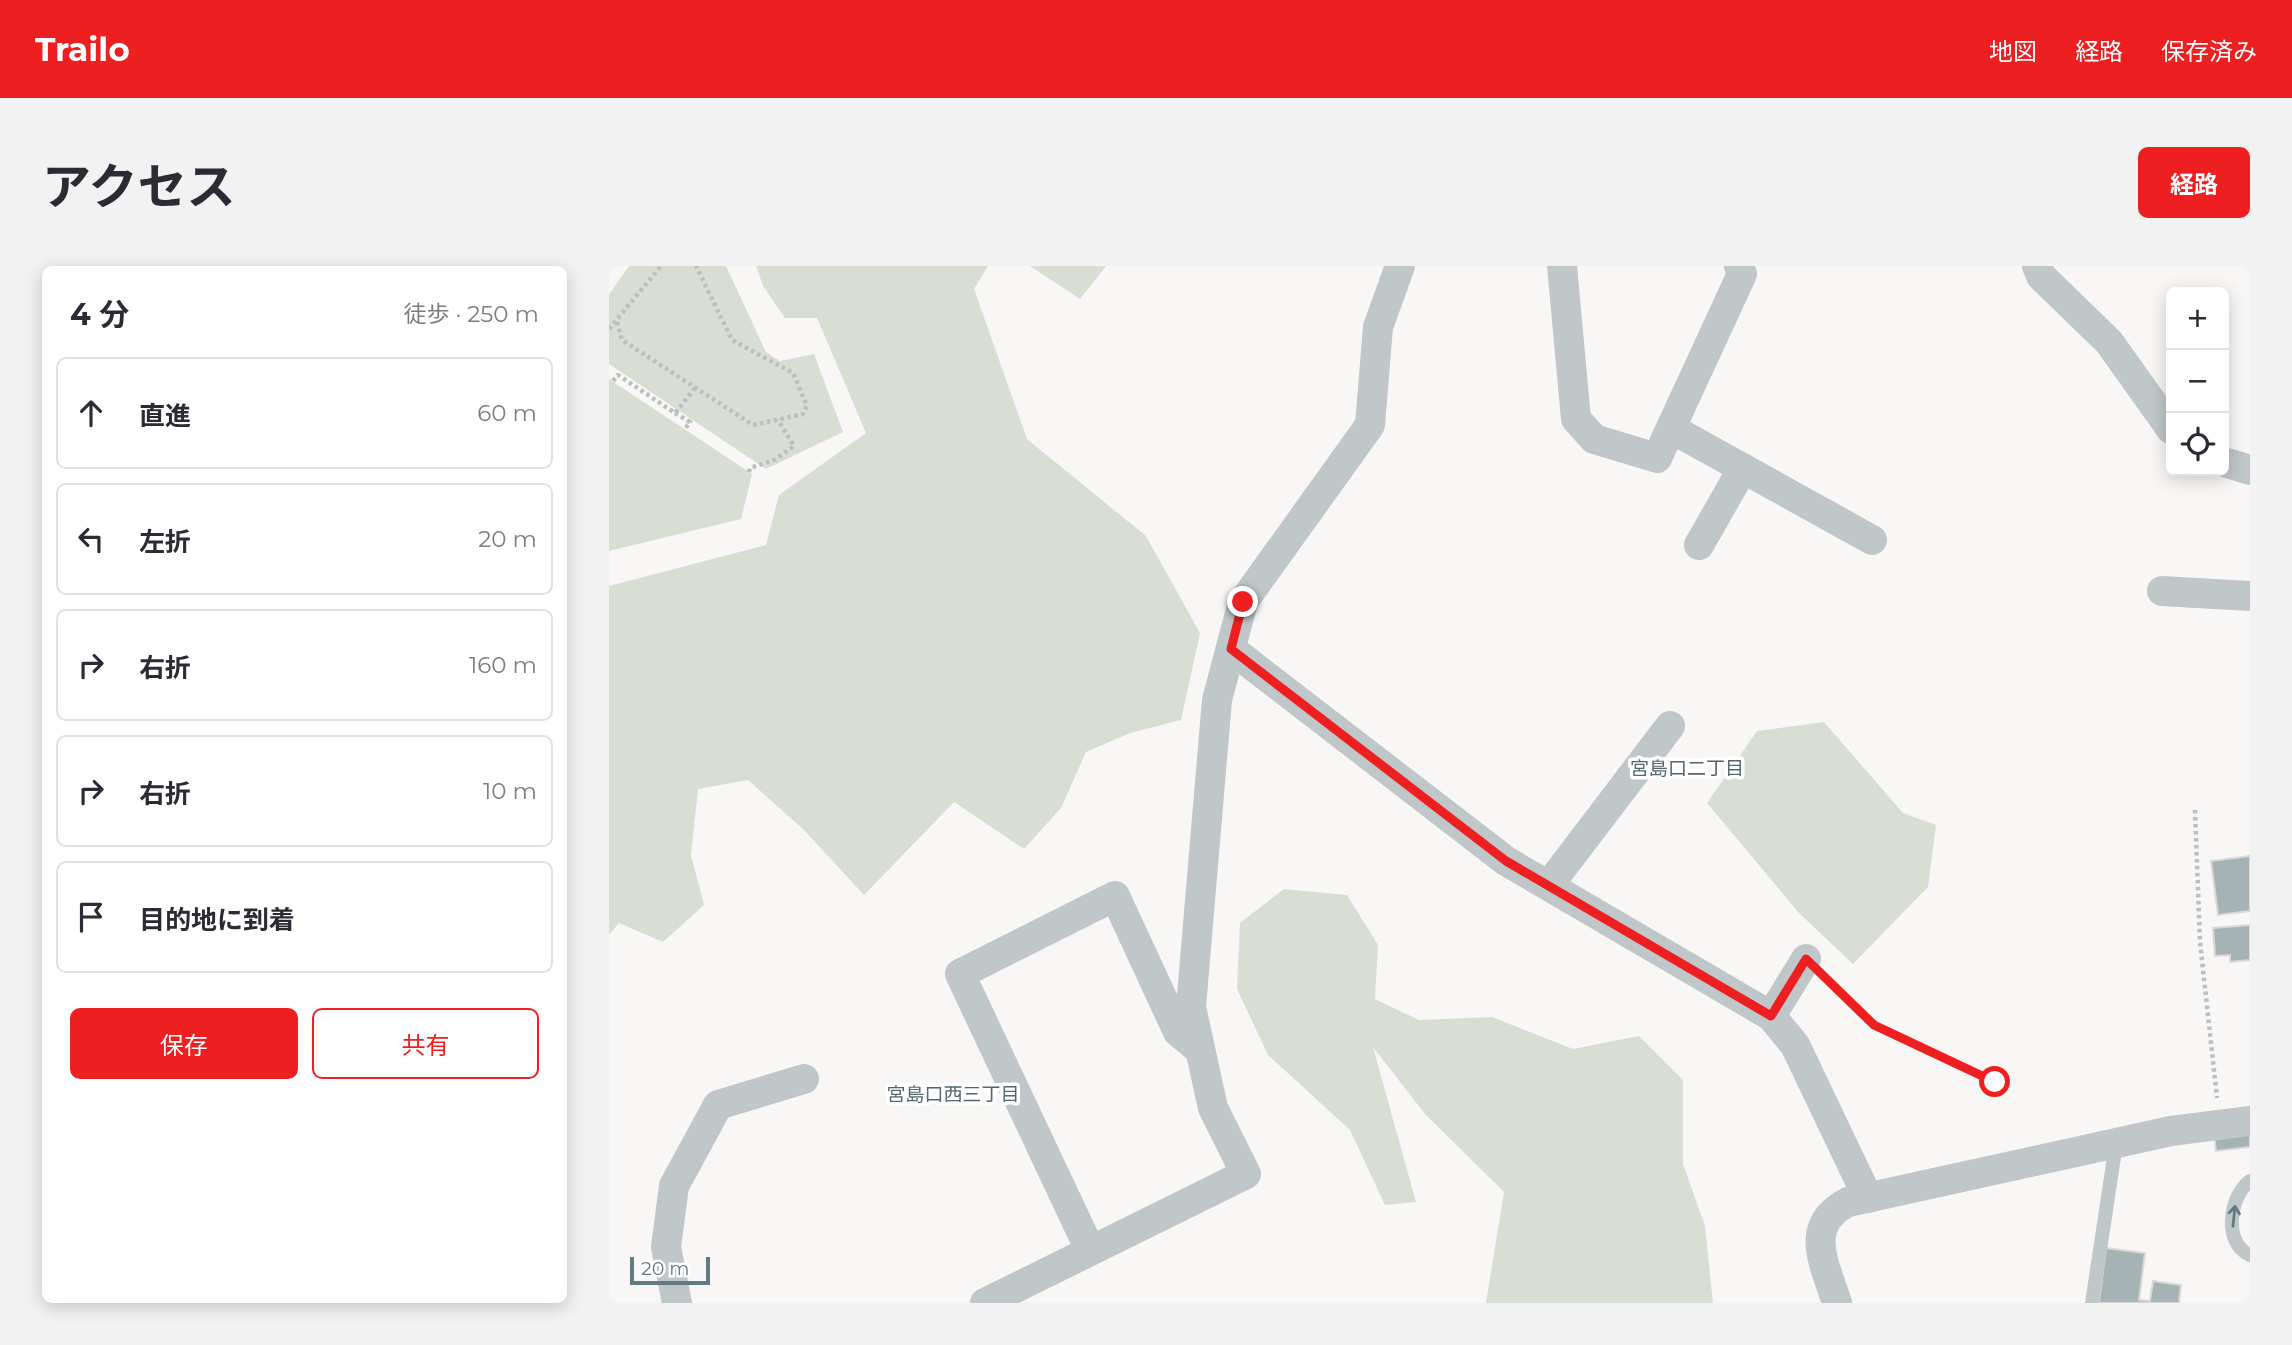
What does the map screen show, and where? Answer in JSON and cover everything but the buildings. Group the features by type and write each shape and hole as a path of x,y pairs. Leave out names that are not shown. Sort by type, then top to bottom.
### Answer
{"street":[{"path":"985,1303 1246,1174 1213,1108 1191,1007 1217,700 1243,602 1370,425 1378,327 1400,266"},
{"path":"1562,266 1576,419 1594,439 1657,458 1742,274 1739,266"},
{"path":"2037,266 2041,276 2109,342 2166,422"},
{"path":"1672,429 1872,540"},
{"path":"2229,464 2250,470"},
{"path":"1699,545 1743,468"},
{"path":"2162,591 2250,596"},
{"path":"1231,649 1506,861 1771,1016 1795,1045 1868,1198"},
{"path":"1549,886 1670,726"},
{"path":"1090,1250 960,974 1115,896 1178,1032 1200,1050"},
{"path":"1771,1016 1806,959"},
{"path":"677,1303 666,1247 674,1186 718,1105 804,1079"},
{"path":"1837,1303 1821,1248 1821,1228 1831,1211 1848,1202 2171,1131 2250,1121"}],"lane":[{"path":"2092,1303 2116,1144"},
{"path":"2250,1181 2239,1190 2232,1234 2238,1248 2250,1255"}],"path":[{"path":"609,329 661,266"},
{"path":"617,322 622,340 753,425 803,414 807,406 793,373 732,340 696,266"},
{"path":"613,382 618,375 690,422 685,429"},
{"path":"675,413 695,388"},
{"path":"749,472 750,468 774,460 794,446 778,420"},
{"path":"2195,810 2200,942 2218,1112"},
{"path":"1806,959 1874,1025 1995,1082"}],"shaded area":[{"path":"629,266 726,266 766,352 780,361 814,354 843,432 766,469 609,364 609,294"},
{"path":"756,266 988,266 974,289 1027,439 1146,536 1200,633 1181,720 1130,733 1086,752 1061,808 1024,849 954,802 864,895 804,830 748,780 698,789 691,855 704,905 663,942 619,923 609,935 609,586 766,545 779,495 866,433 817,318 785,318 763,286"},
{"path":"1030,266 1106,266 1080,299"},
{"path":"609,379 752,474 741,519 609,551"},
{"path":"1824,722 1903,813 1936,825 1928,887 1853,964 1799,913 1707,803 1757,731"},
{"path":"1284,889 1347,895 1378,945 1375,999 1419,1020 1492,1017 1573,1049 1639,1036 1683,1080 1683,1164 1705,1226 1713,1303 1486,1303 1504,1192 1425,1114 1373,1047 1416,1202 1385,1205 1350,1130 1268,1055 1237,989 1240,923"}],"district":[{"name":"宮島口二丁目","path":"1687,768"},
{"name":"宮島口西三丁目","path":"953,1094"}],"route":[{"path":"1243,602 1231,649 1506,861 1771,1016 1806,959 1874,1025 1995,1082"}]}
